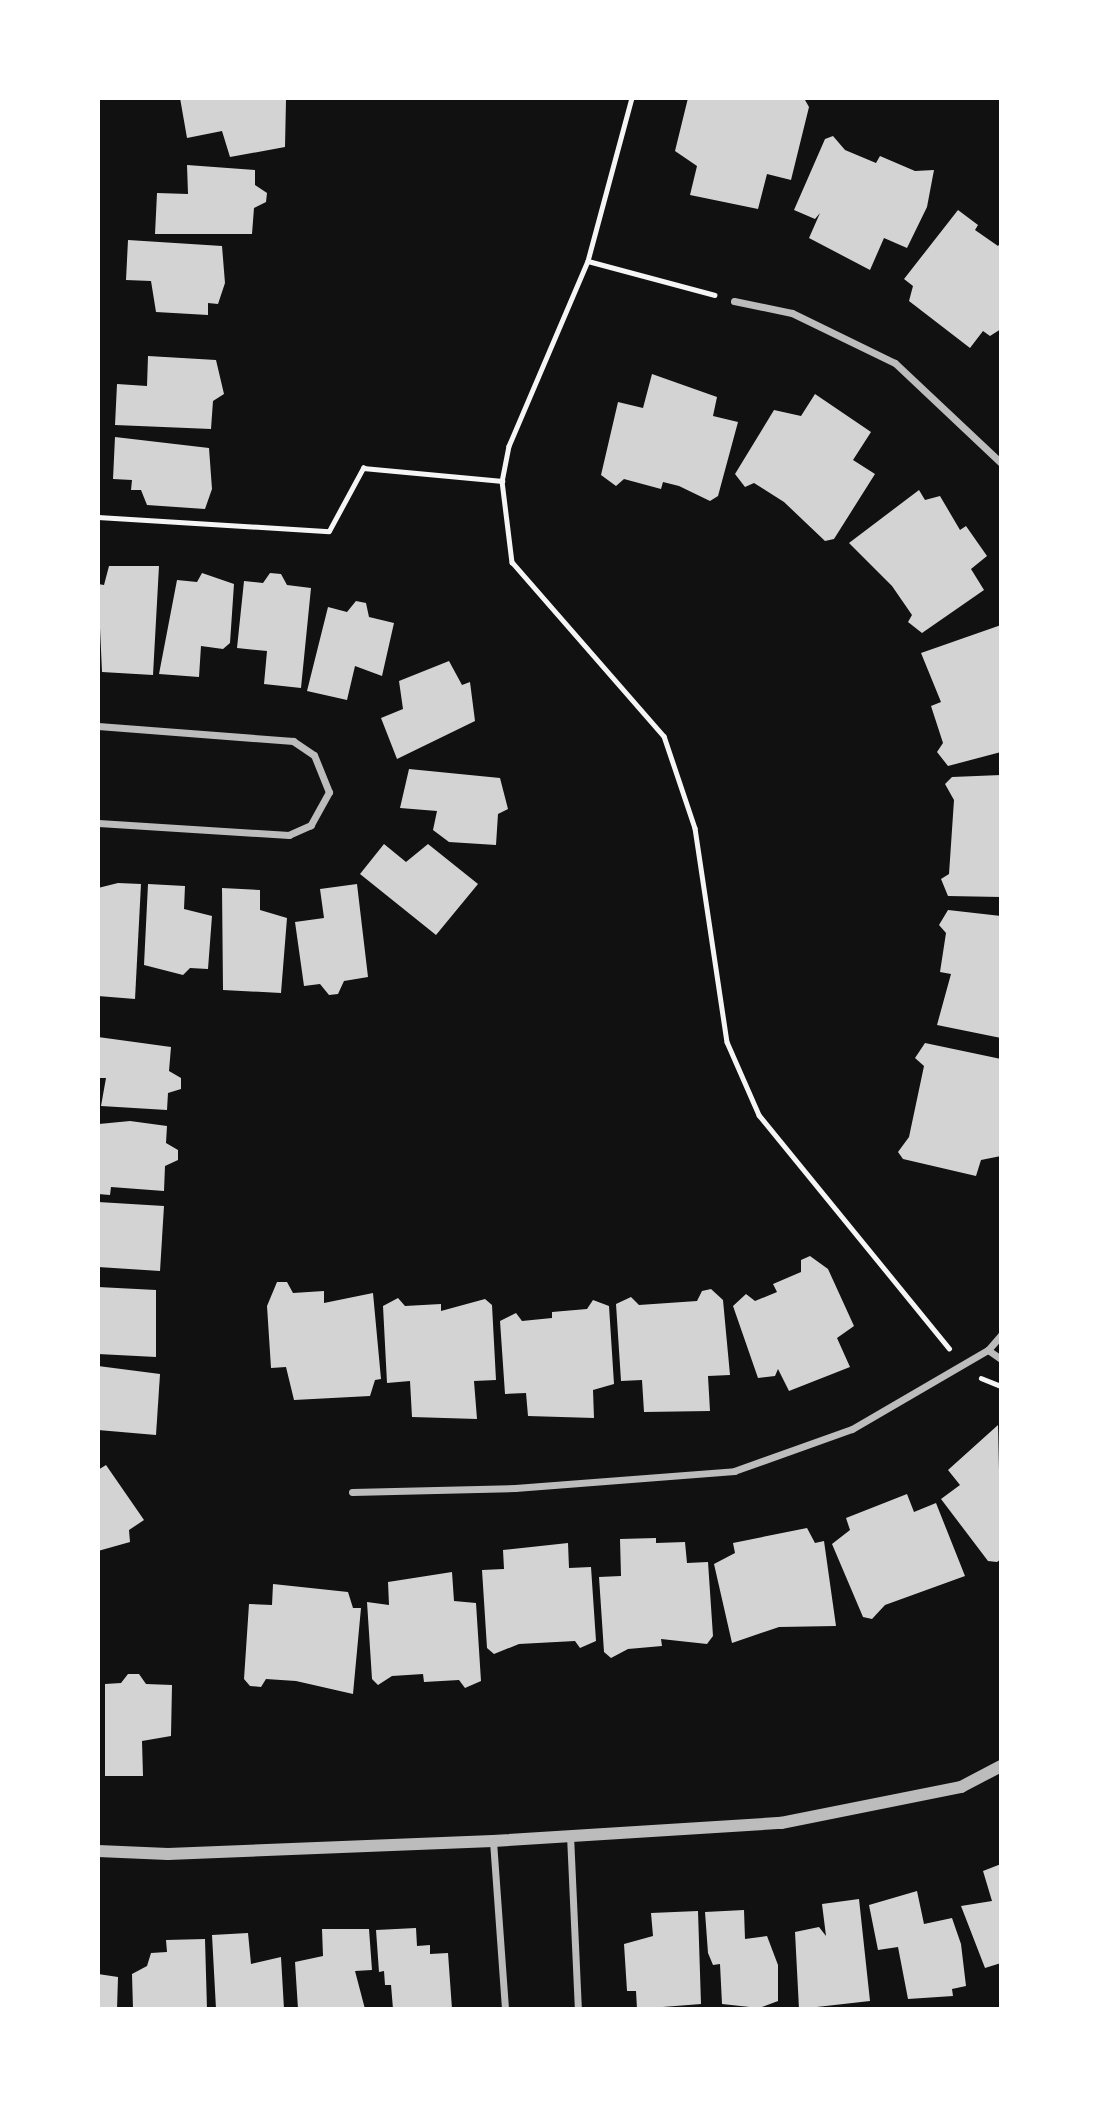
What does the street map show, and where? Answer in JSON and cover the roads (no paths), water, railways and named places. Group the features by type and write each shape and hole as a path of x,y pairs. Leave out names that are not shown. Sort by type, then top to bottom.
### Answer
{"street":[{"path":"734,301 792,313 895,363 1001,463"},
{"path":"98,726 293,741 314,755 329,792 311,825 289,835 98,823"},
{"path":"352,1492 515,1488 734,1471 852,1429 988,1350 1001,1335"},
{"path":"988,1350 1001,1359"},
{"path":"98,1851 168,1854 493,1841 781,1823 961,1787 1001,1766"},
{"path":"570,1835 578,2009"},
{"path":"493,1841 505,2009"}]}
